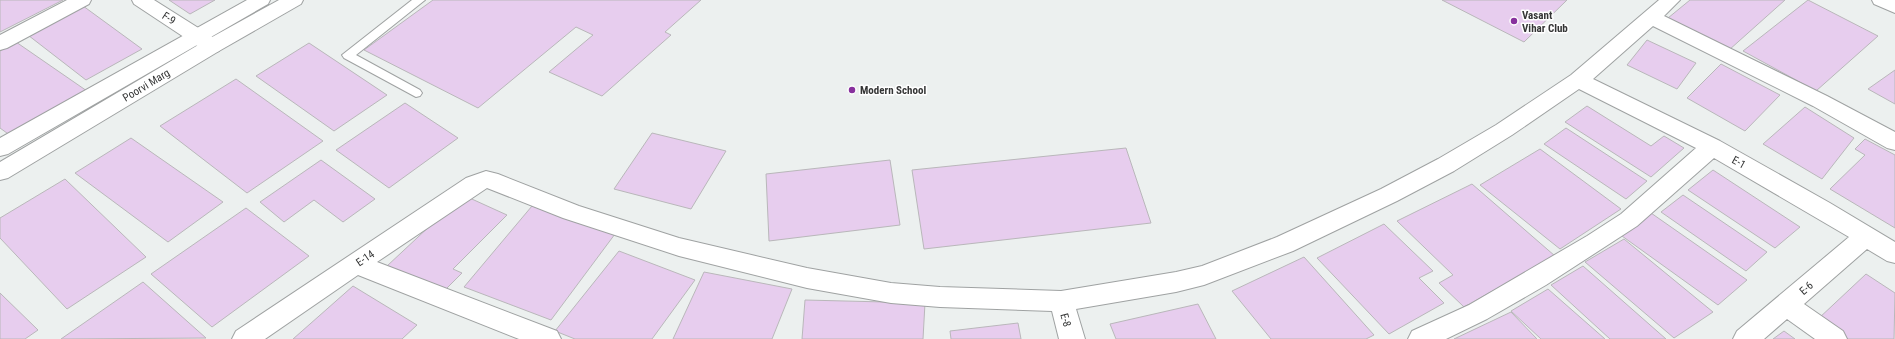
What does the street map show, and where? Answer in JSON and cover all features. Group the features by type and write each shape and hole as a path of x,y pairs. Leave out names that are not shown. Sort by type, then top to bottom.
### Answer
{"street":[{"path":"0,43 82,0"},
{"name":"F-9","path":"140,0 204,41"},
{"name":"Poorvi Marg","path":"0,172 204,41 261,0"},
{"name":"Poorvi Marg","path":"0,148 204,41 294,0"},
{"path":"1061,301 1183,280 1228,267 1285,244 1389,195 1446,165 1504,130 1578,80 1613,49 1652,18 1671,0"},
{"path":"1880,0 1895,7"},
{"path":"1652,18 1820,101 1895,142"},
{"name":"E-1","path":"1578,80 1712,147 1895,254"},
{"path":"1422,339 1478,312 1525,286 1595,243 1629,220 1712,147"},
{"name":"E-14","path":"245,339 474,184 486,180 498,182 570,212 679,247 807,278 891,293 940,297 1061,301"},
{"name":"E-6","path":"1746,339 1866,236"},
{"path":"356,264 419,290 548,339"},
{"name":"E-8","path":"1061,301 1072,339"},
{"path":"1786,305 1834,339"}],"lane":[{"path":"416,93 348,55 419,0"}],"building":[{"path":"0,0 63,0 0,32"},
{"path":"169,0 215,0 190,14"},
{"path":"433,0 701,0 665,32 671,35 602,96 549,72 593,35 576,27 478,108 364,50"},
{"name":"Vasant Vihar Club","path":"1442,0 1567,0 1524,42"},
{"path":"1690,0 1785,0 1729,50 1668,18"},
{"path":"1808,0 1878,36 1816,91 1743,51"},
{"path":"79,3 142,49 86,80 24,32"},
{"path":"1647,40 1696,63 1677,89 1627,65"},
{"path":"16,42 87,91 11,136 0,128 0,51"},
{"path":"309,43 387,95 334,131 256,76"},
{"path":"1721,64 1780,95 1745,131 1687,98"},
{"path":"1895,70 1895,104 1868,89"},
{"path":"236,79 323,141 247,193 160,126"},
{"path":"405,103 458,138 389,188 336,150"},
{"path":"1587,106 1651,146 1664,136 1684,148 1651,177 1565,122"},
{"path":"1805,107 1854,138 1822,179 1763,144"},
{"path":"1566,128 1647,181 1626,199 1544,144"},
{"path":"652,133 726,151 691,209 614,189"},
{"path":"131,138 223,202 168,242 75,173"},
{"path":"1865,139 1895,155 1895,228 1830,189 1865,155 1855,149"},
{"path":"1126,148 1151,223 924,249 912,170"},
{"path":"1540,149 1621,209 1560,249 1480,185"},
{"path":"321,160 375,199 343,222 314,200 284,222 260,202"},
{"path":"890,160 900,225 769,241 766,174"},
{"path":"1713,170 1800,227 1775,248 1688,190"},
{"path":"65,179 146,257 67,309 0,238 0,218"},
{"path":"1472,184 1555,256 1464,307 1439,283 1453,275 1397,221"},
{"path":"463,195 507,215 453,269 462,273 441,294 387,266"},
{"path":"1683,195 1767,252 1746,271 1661,212"},
{"path":"532,206 615,234 551,320 464,287"},
{"path":"246,208 309,256 212,327 151,274"},
{"path":"1651,213 1747,280 1718,305 1622,236"},
{"path":"1384,224 1433,271 1419,278 1444,303 1389,334 1317,258"},
{"path":"1624,239 1713,312 1674,338 1585,262"},
{"path":"619,251 695,280 652,339 575,339 555,331"},
{"path":"1304,257 1374,335 1366,339 1271,339 1232,291"},
{"path":"1583,266 1666,339 1610,339 1551,285"},
{"path":"704,272 792,289 772,339 673,339"},
{"path":"1866,274 1895,293 1894,339 1846,339 1818,319"},
{"path":"143,282 206,338 61,339"},
{"path":"353,286 417,325 402,339 293,339"},
{"path":"1548,289 1605,339 1541,339 1511,311"},
{"path":"0,293 38,330 25,339 0,339"},
{"path":"805,300 925,303 923,339 802,339"},
{"path":"1198,304 1216,339 1116,339 1110,324"},
{"path":"1511,312 1537,339 1454,339"},
{"path":"1018,323 1021,339 951,339 950,331"},
{"path":"1784,331 1795,339 1773,339"}],"place":[{"name":"Vasant Vihar Club","path":"1514,21"},
{"name":"Modern School","path":"852,90"}]}
